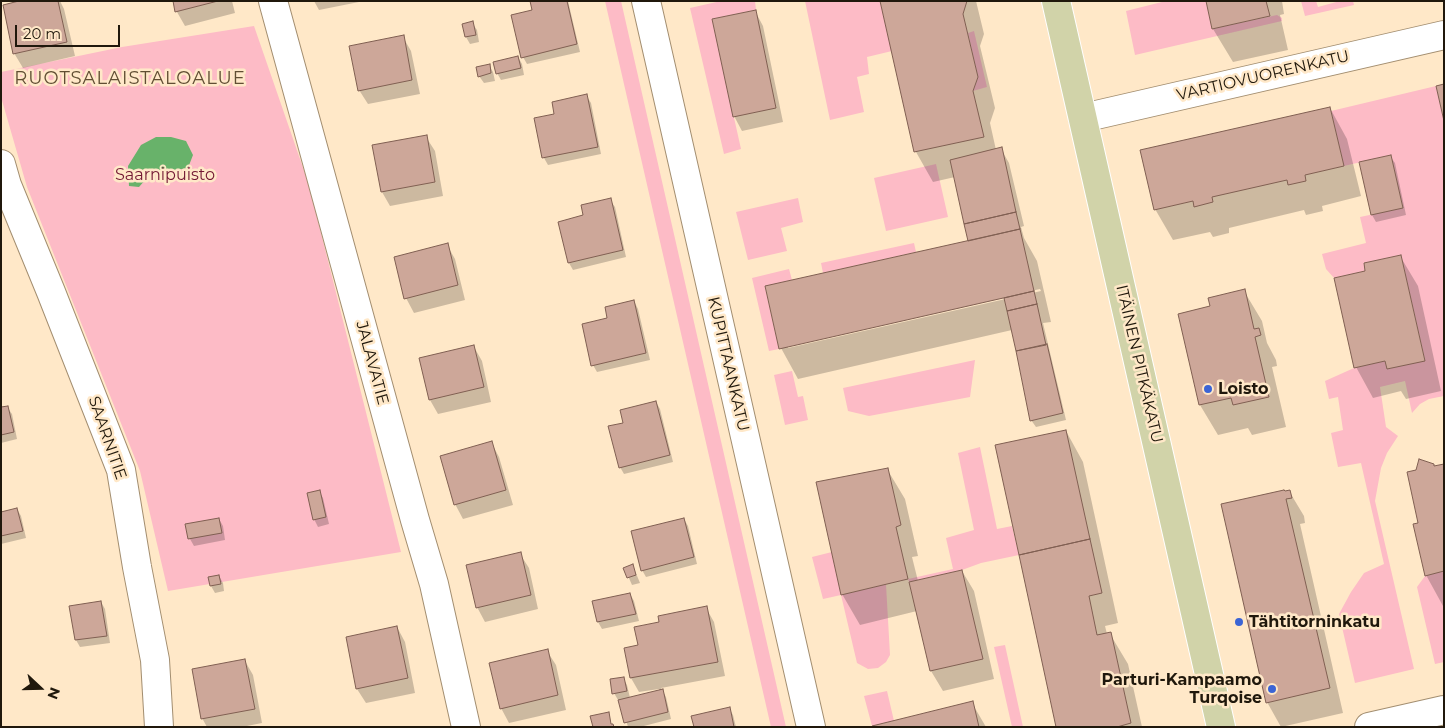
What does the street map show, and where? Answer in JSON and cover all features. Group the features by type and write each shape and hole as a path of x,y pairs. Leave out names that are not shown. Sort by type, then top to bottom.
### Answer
{"main road":[{"name":"ITÄINEN PITKÄKATU","path":"1056,1 1221,727"}],"street":[{"name":"JALAVATIE","path":"273,1 434,584 466,727"},
{"name":"KUPITTAANKATU","path":"646,1 811,727"},
{"name":"VARTIOVUORENKATU","path":"1083,118 1444,35"},
{"name":"SAARNITIE","path":"1,164 7,185 121,470 155,660 159,727"},
{"path":"1369,727 1444,710"}],"green space":[{"path":"605,1 621,1 786,727 771,727"},
{"path":"721,1 755,1 756,10 712,19 741,149 724,154 690,8"},
{"path":"805,1 880,1 892,51 867,57 869,74 857,77 864,112 830,120"},
{"path":"1166,1 1206,1 1212,29 1277,15 1282,18 1282,21 1135,55 1126,11"},
{"path":"1301,1 1316,1 1318,7 1340,1 1353,1 1354,5 1305,16"},
{"name":"Saarnipuisto","path":"254,26 309,185 401,552 168,591 140,471 27,187 1,97 1,72 122,47"},
{"path":"974,31 987,87 973,91 978,77 968,33"},
{"path":"1436,86 1444,121 1444,396 1429,399 1420,404 1412,413 1405,381 1380,387 1386,427 1398,436 1387,453 1381,468 1375,501 1414,669 1355,683 1339,614 1364,573 1384,564 1361,463 1338,467 1331,433 1343,430 1338,397 1329,399 1325,381 1354,368 1385,361 1387,369 1425,360 1401,255 1364,263 1365,271 1334,278 1326,269 1322,254 1366,243 1360,217 1403,208 1391,155 1344,166 1331,111"},
{"path":"936,164 948,217 886,231 874,178"},
{"path":"798,198 803,222 781,228 787,251 748,260 736,212"},
{"path":"914,243 916,252 823,273 821,263"},
{"path":"789,269 792,280 765,287 779,349 769,351 752,278"},
{"path":"975,360 970,397 869,416 848,411 843,388"},
{"path":"792,371 798,397 803,396 808,420 785,425 774,375"},
{"path":"980,447 997,529 1012,526 1019,555 909,582 908,579 953,569 946,538 974,530 958,453"},
{"path":"832,552 841,595 823,599 812,557"},
{"path":"1444,571 1444,662 1435,664 1417,587 1425,576"},
{"path":"886,584 890,655 886,662 878,668 868,669 857,663 841,595"},
{"path":"1005,645 1023,727 1012,727 994,647"},
{"path":"887,691 894,721 872,726 864,696"}],"shaded area":[{"path":"156,137 171,137 186,141 193,155 188,168 154,170 139,187 129,186 128,166 141,145"}],"building":[{"path":"19,1 58,1 67,42 13,54 3,5"},
{"path":"173,1 218,1 175,12"},
{"path":"530,1 567,1 577,44 521,58 511,15 532,10"},
{"path":"880,1 967,1 963,14 978,77 973,91 984,137 914,152"},
{"path":"1206,1 1266,1 1270,16 1212,29"},
{"path":"756,10 776,108 733,117 712,19"},
{"path":"473,21 476,35 465,37 462,24"},
{"path":"404,35 412,80 358,91 349,46"},
{"path":"518,56 521,68 496,74 493,62"},
{"path":"490,64 491,73 478,77 476,67"},
{"path":"1444,84 1444,121 1436,86"},
{"path":"587,94 598,147 542,158 534,118 554,114 552,102"},
{"path":"1330,107 1344,166 1305,175 1306,181 1288,185 1287,180 1212,197 1213,202 1194,207 1193,201 1154,210 1140,150"},
{"path":"427,135 435,182 381,192 372,145"},
{"path":"1002,147 1016,212 964,224 950,160"},
{"path":"1391,155 1403,208 1371,215 1359,162"},
{"path":"611,198 623,250 568,263 558,222 583,215 581,205"},
{"path":"1016,212 1020,229 968,241 964,224"},
{"path":"1020,229 1034,291 779,349 765,286"},
{"path":"448,243 458,285 404,299 394,257"},
{"path":"1401,255 1425,361 1387,369 1385,361 1354,368 1334,278 1365,271 1364,263"},
{"path":"1245,289 1254,329 1259,328 1261,335 1255,337 1269,397 1233,405 1231,398 1199,405 1178,314 1210,306 1208,298"},
{"path":"1034,291 1037,304 1007,311 1004,298"},
{"path":"634,300 646,353 591,366 582,324 607,318 605,307"},
{"path":"1037,304 1046,345 1016,351 1007,311"},
{"path":"1047,344 1063,413 1030,421 1016,351"},
{"path":"474,345 484,387 429,400 419,358"},
{"path":"656,401 670,455 619,468 608,426 623,423 620,410"},
{"path":"8,406 14,432 1,435 1,407"},
{"path":"1066,430 1090,539 1019,555 995,445"},
{"path":"492,441 506,490 454,505 440,456"},
{"path":"1419,459 1434,464 1434,466 1444,464 1444,571 1425,576 1413,524 1418,523 1407,472 1416,470"},
{"path":"888,468 901,525 896,527 908,579 841,595 816,482"},
{"path":"320,490 326,517 313,520 307,493"},
{"path":"1290,490 1292,498 1286,499 1330,688 1266,703 1221,504"},
{"path":"17,508 23,531 1,536 1,512"},
{"path":"219,518 222,533 188,539 185,524"},
{"path":"684,518 694,557 641,571 631,531"},
{"path":"1090,539 1102,593 1089,596 1097,635 1111,632 1131,723 1117,727 1056,727 1019,555"},
{"path":"521,552 531,595 476,608 466,565"},
{"path":"633,564 636,575 627,578 623,568"},
{"path":"962,570 983,659 930,671 909,582"},
{"path":"219,575 221,584 210,586 208,577"},
{"path":"630,593 636,614 597,622 592,601"},
{"path":"101,601 107,636 75,640 69,606"},
{"path":"707,606 718,662 630,678 624,648 638,645 634,627 659,622 658,616"},
{"path":"397,626 408,678 356,689 346,637"},
{"path":"548,649 558,695 500,709 489,663"},
{"path":"245,659 255,709 201,719 192,669"},
{"path":"624,677 627,691 612,694 610,679"},
{"path":"663,689 668,712 624,723 618,700"},
{"path":"973,701 979,727 872,727 872,726"},
{"path":"730,707 734,727 694,727 691,716"},
{"path":"609,712 611,724 614,727 593,727 590,716"}],"place":[{"name":"Loisto","path":"1208,389"},
{"name":"Tähtitorninkatu","path":"1239,622"},
{"name":"Parturi-Kampaamo Turqoise","path":"1272,689"}],"district":[{"name":"RUOTSALAISTALOALUE","path":"130,79"}]}
